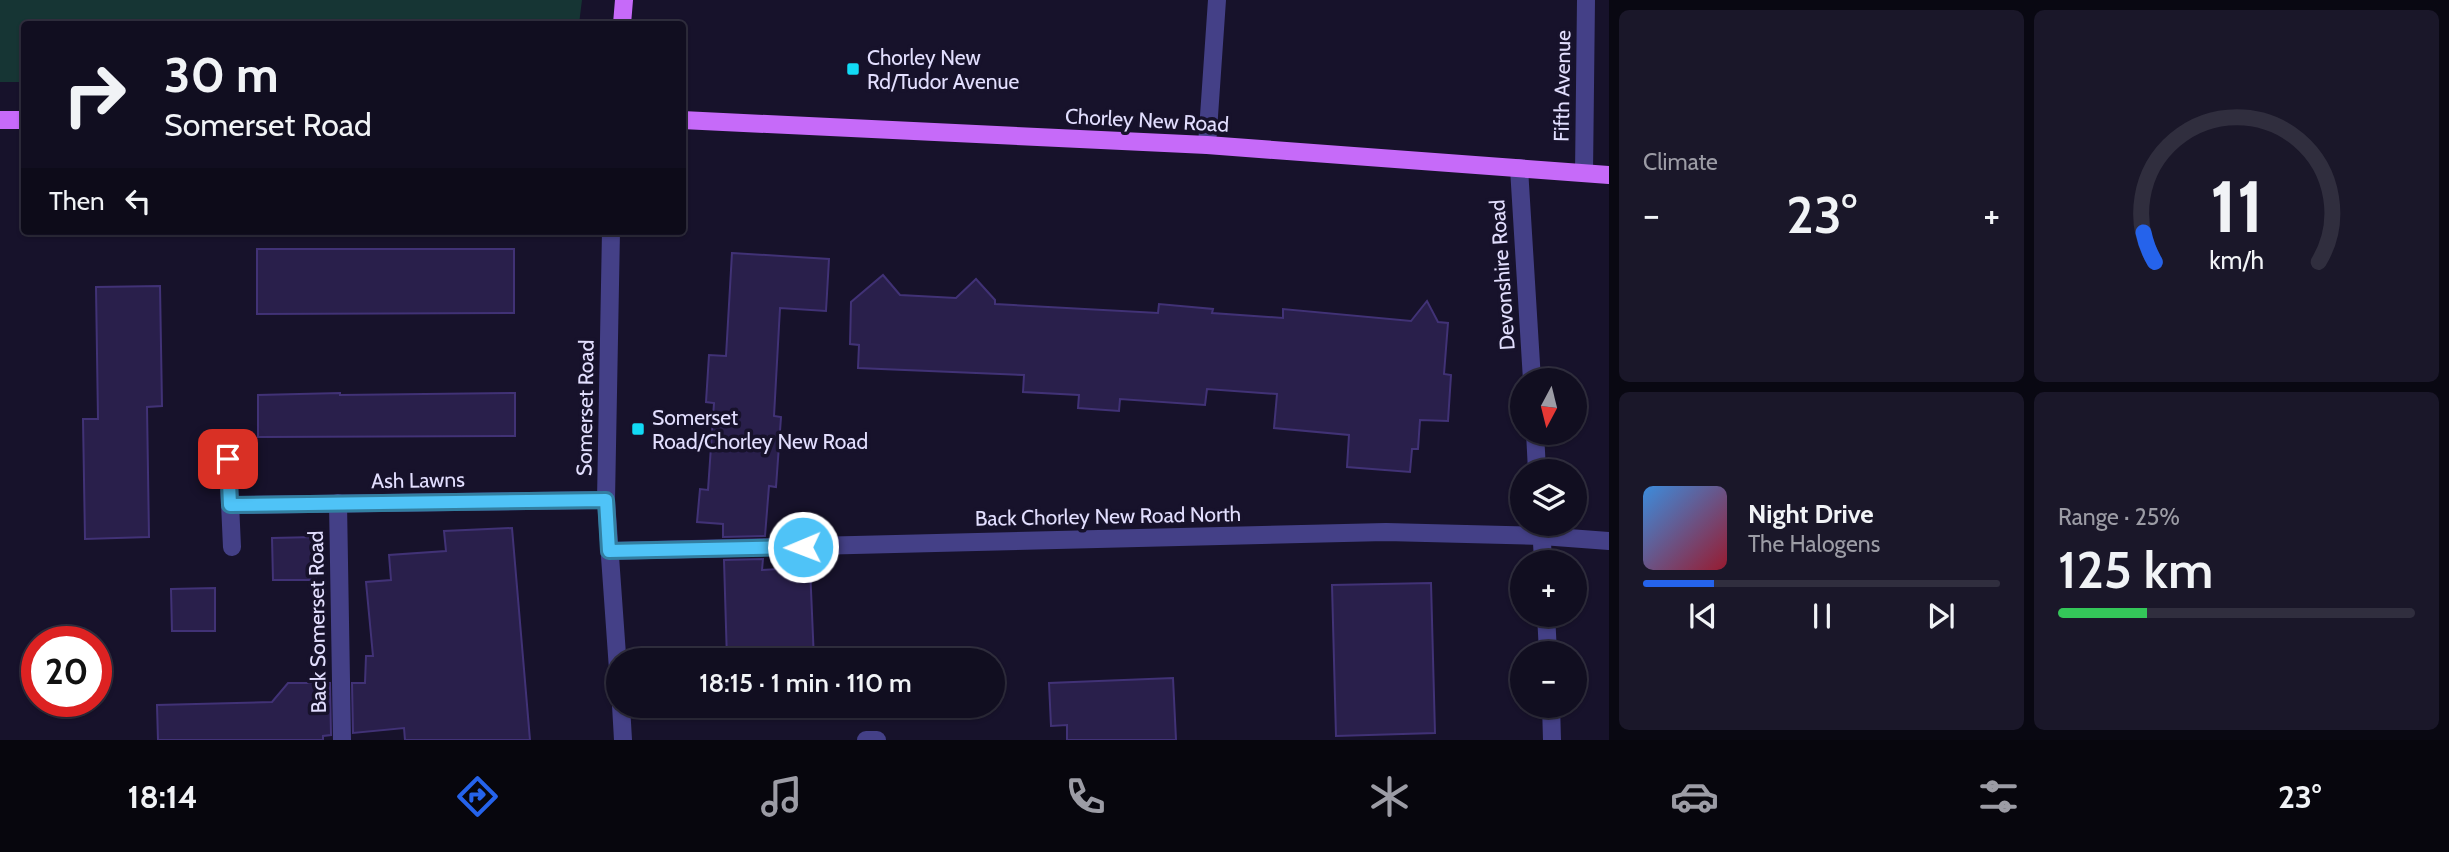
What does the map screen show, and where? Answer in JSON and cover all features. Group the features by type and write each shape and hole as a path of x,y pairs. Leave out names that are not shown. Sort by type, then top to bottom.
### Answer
{"main road":[{"path":"622,21 624,0"},
{"path":"0,120 21,120"},
{"name":"Chorley New Road","path":"686,120 1207,145 1609,175"}],"street":[{"path":"1207,145 1217,0"},
{"name":"Fifth Avenue","path":"1584,173 1586,0"},
{"name":"Devonshire Road","path":"1518,168 1531,368"},
{"name":"Somerset Road","path":"611,235 606,500 616,648"},
{"path":"228,459 232,547"},
{"name":"Ash Lawns","path":"230,505 606,500"},
{"name":"Back Somerset Road","path":"338,503 341,740"},
{"name":"Back Chorley New Road North","path":"609,551 1510,530"},
{"name":"Back Chorley New Road North","path":"1578,536 1609,541"},
{"path":"622,718 623,740"},
{"path":"1551,718 1552,740"},
{"path":"866,740 877,740"}],"green space":[{"path":"0,0 582,0 579,21 21,21 21,82 0,82"}],"building":[{"path":"257,249 514,249 514,313 257,314"},
{"path":"732,253 829,259 826,311 780,308 774,416 781,417 776,487 769,486 765,536 723,537 723,524 697,522 700,489 708,490 714,403 706,402 709,355 726,356"},
{"path":"883,275 900,295 956,298 976,279 995,300 995,304 1158,313 1159,304 1213,309 1212,313 1283,318 1283,309 1411,321 1427,301 1438,322 1448,323 1444,374 1451,375 1448,421 1420,420 1418,449 1412,449 1410,472 1347,467 1349,435 1274,428 1277,394 1207,389 1205,405 1120,399 1119,411 1078,408 1079,395 1023,392 1024,375 858,368 859,345 850,344 851,302"},
{"path":"160,286 162,406 147,407 149,537 85,539 83,419 98,419 96,287"},
{"path":"515,393 515,436 258,437 258,395"},
{"path":"512,528 530,740 405,740 404,728 353,733 352,683 365,683 366,656 373,656 366,582 391,580 389,555 446,551 444,531"},
{"path":"316,537 316,580 273,580 272,538"},
{"path":"763,559 762,570 810,567 813,648 727,648 724,560"},
{"path":"1431,583 1435,733 1336,736 1332,585"},
{"path":"215,588 215,631 172,631 171,589"},
{"path":"1173,678 1176,740 1067,740 1067,725 1051,726 1049,683"},
{"path":"288,683 330,683 331,735 323,736 323,740 158,740 157,705 272,702"}],"place":[{"name":"Chorley New Rd/Tudor Avenue","path":"853,69"},
{"name":"Somerset Road/Chorley New Road","path":"638,429"}],"route":[{"path":"228,459 230,505 606,500 609,551 803,547"}]}
